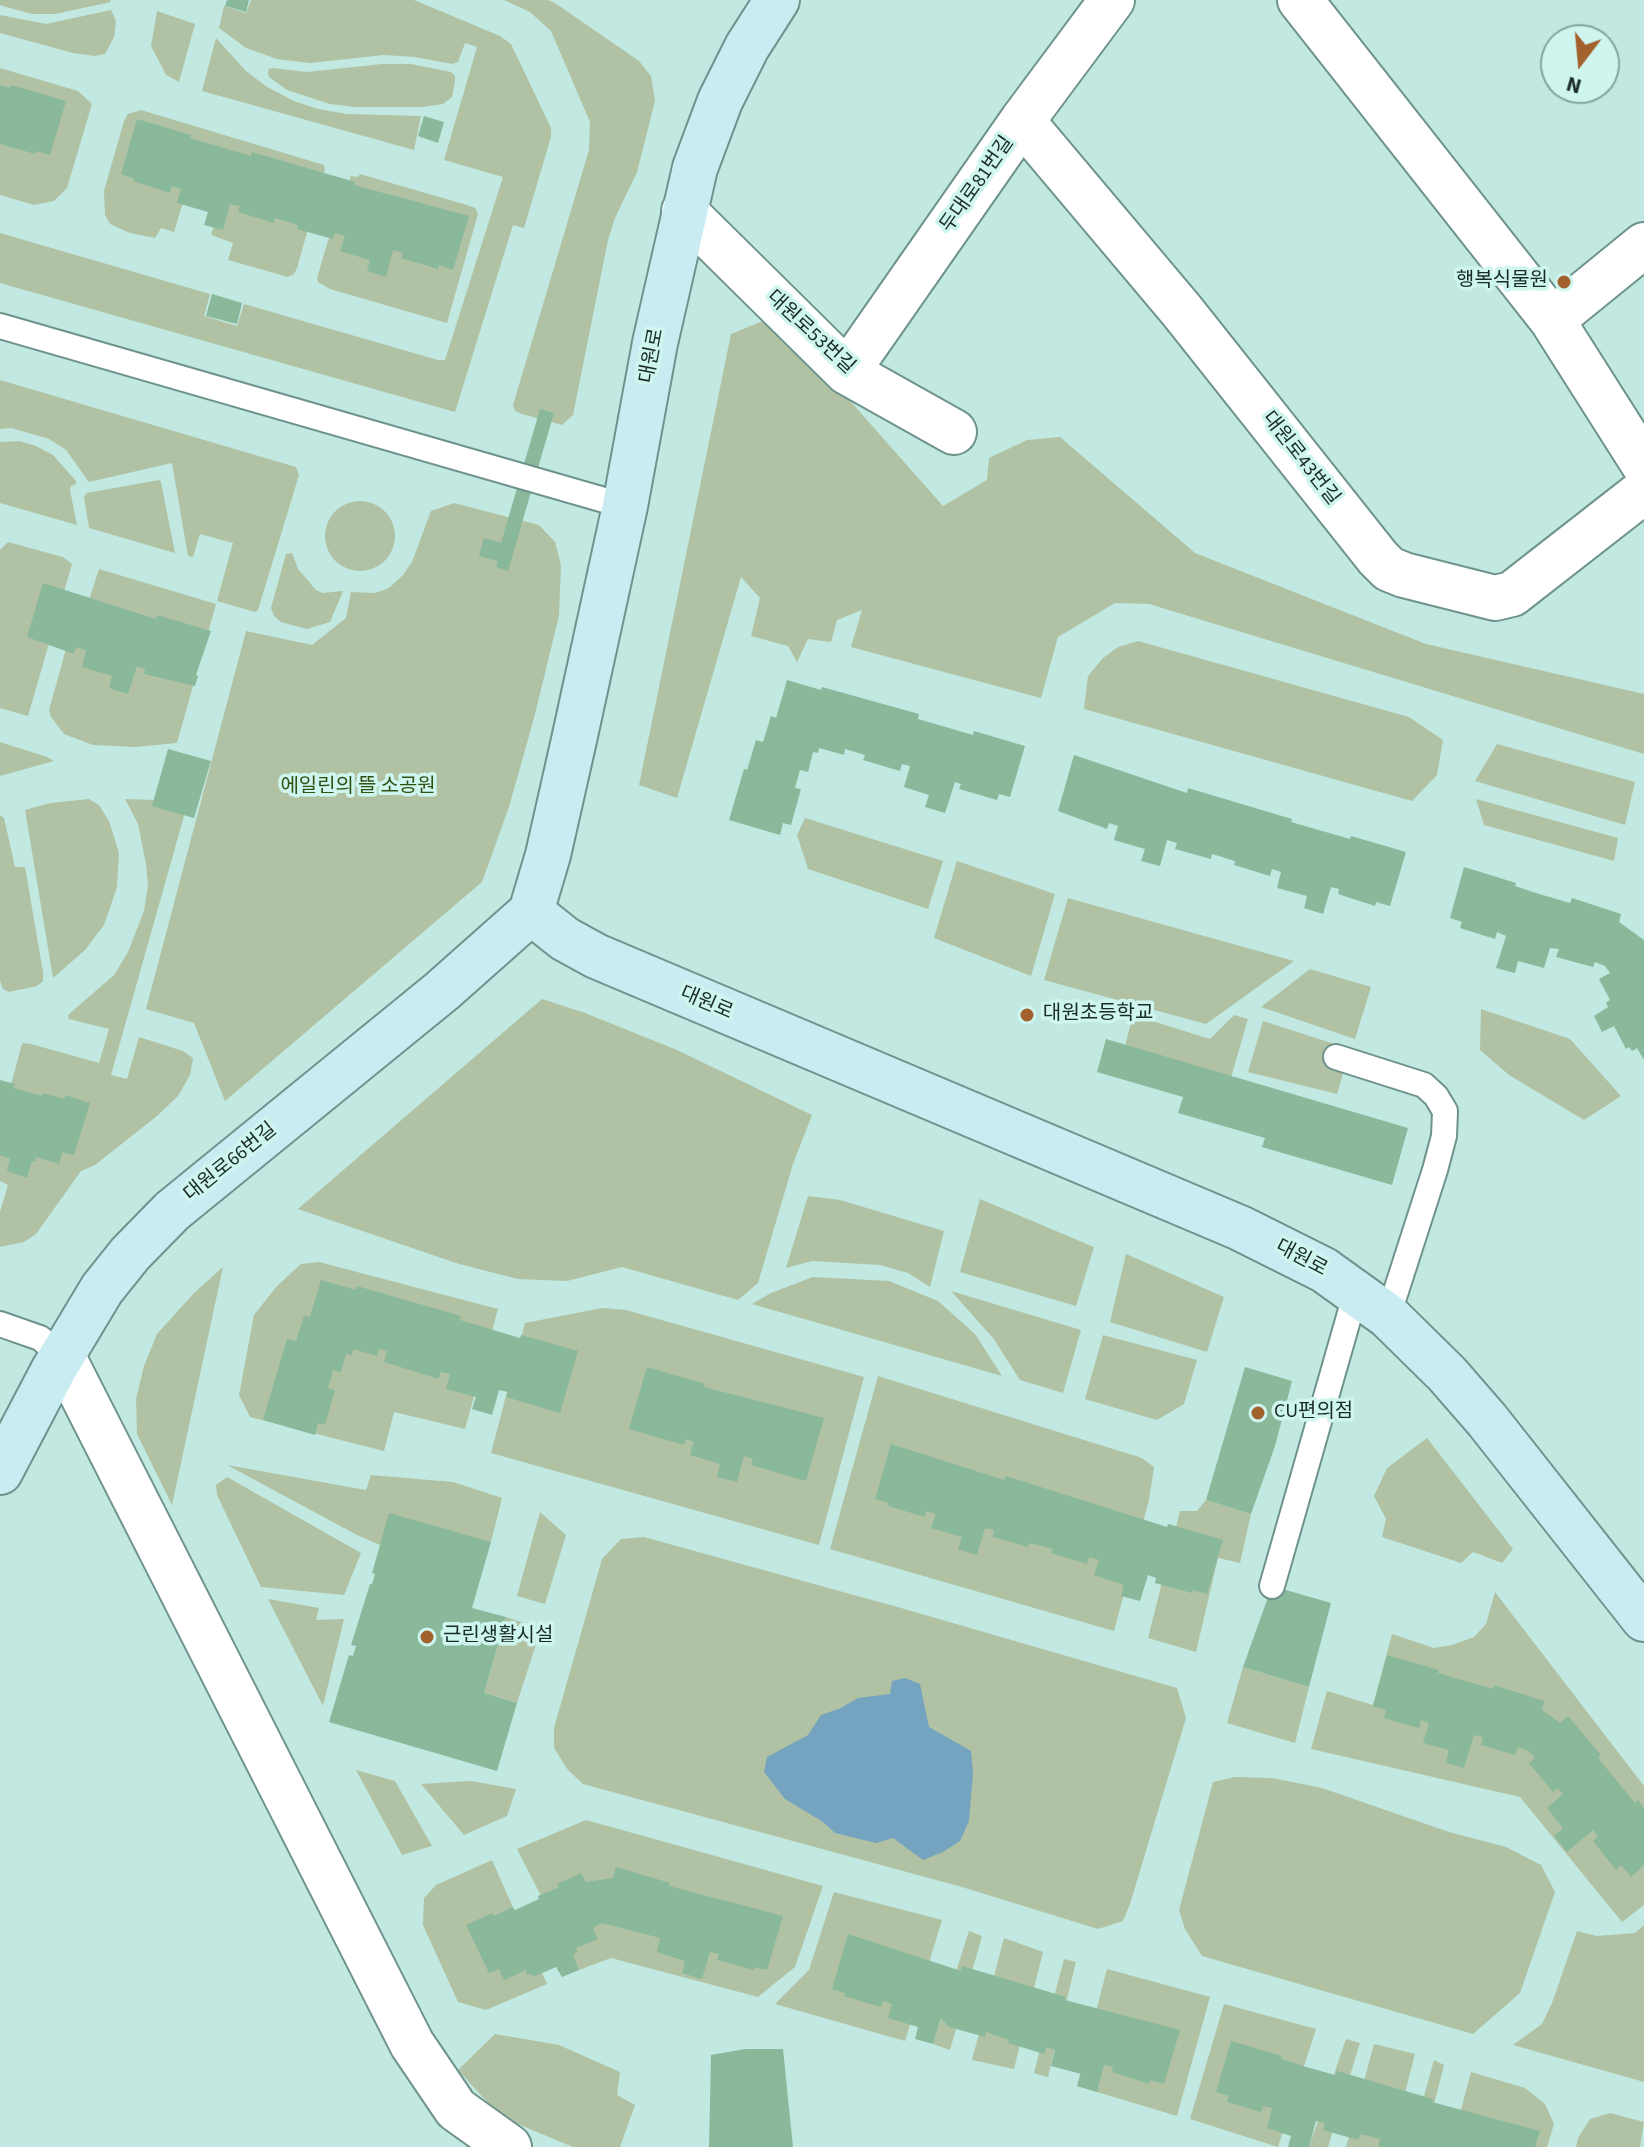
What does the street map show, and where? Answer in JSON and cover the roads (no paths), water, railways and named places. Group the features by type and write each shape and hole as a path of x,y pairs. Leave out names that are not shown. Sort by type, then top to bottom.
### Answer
{"street":[{"name":"대원로","path":"777,0 747,47 713,118 695,168 625,506 548,855 531,912 549,928 596,956 1240,1228 1324,1270 1372,1304 1423,1348 1477,1409 1644,1619"},
{"name":"두대로81번길","path":"847,372 1022,121 1112,0"},
{"path":"1300,0 1552,320 1644,465"},
{"name":"대원로43번길","path":"1022,121 1190,321 1389,569 1495,598 1512,594 1644,491"},
{"name":"대원로53번길","path":"684,211 847,372 954,432"},
{"path":"1552,320 1644,245"},
{"name":"대원로66번길","path":"0,1472 54,1369 102,1289 130,1254 172,1211 453,982 531,912"},
{"path":"63,1357 412,2044 456,2109 509,2147"}],"lane":[{"path":"0,326 625,506"},
{"path":"1272,1586 1372,1304 1435,1170 1444,1136 1445,1111 1436,1096 1424,1085 1336,1057"},
{"path":"0,1324 40,1338 63,1357"}],"water":[{"path":"905,1678 920,1684 929,1727 971,1751 973,1773 969,1821 960,1841 923,1860 893,1838 876,1843 835,1833 785,1799 764,1772 767,1757 808,1735 821,1715 858,1698 890,1694 892,1681"}],"place":[{"name":"행복식물원","path":"1564,282"},
{"name":"대원초등학교","path":"1027,1015"},
{"name":"CU편의점","path":"1258,1413"},
{"name":"근린생활시설","path":"427,1637"}],"park label":[{"name":"에일린의 뜰 소공원","path":"358,788"}]}
